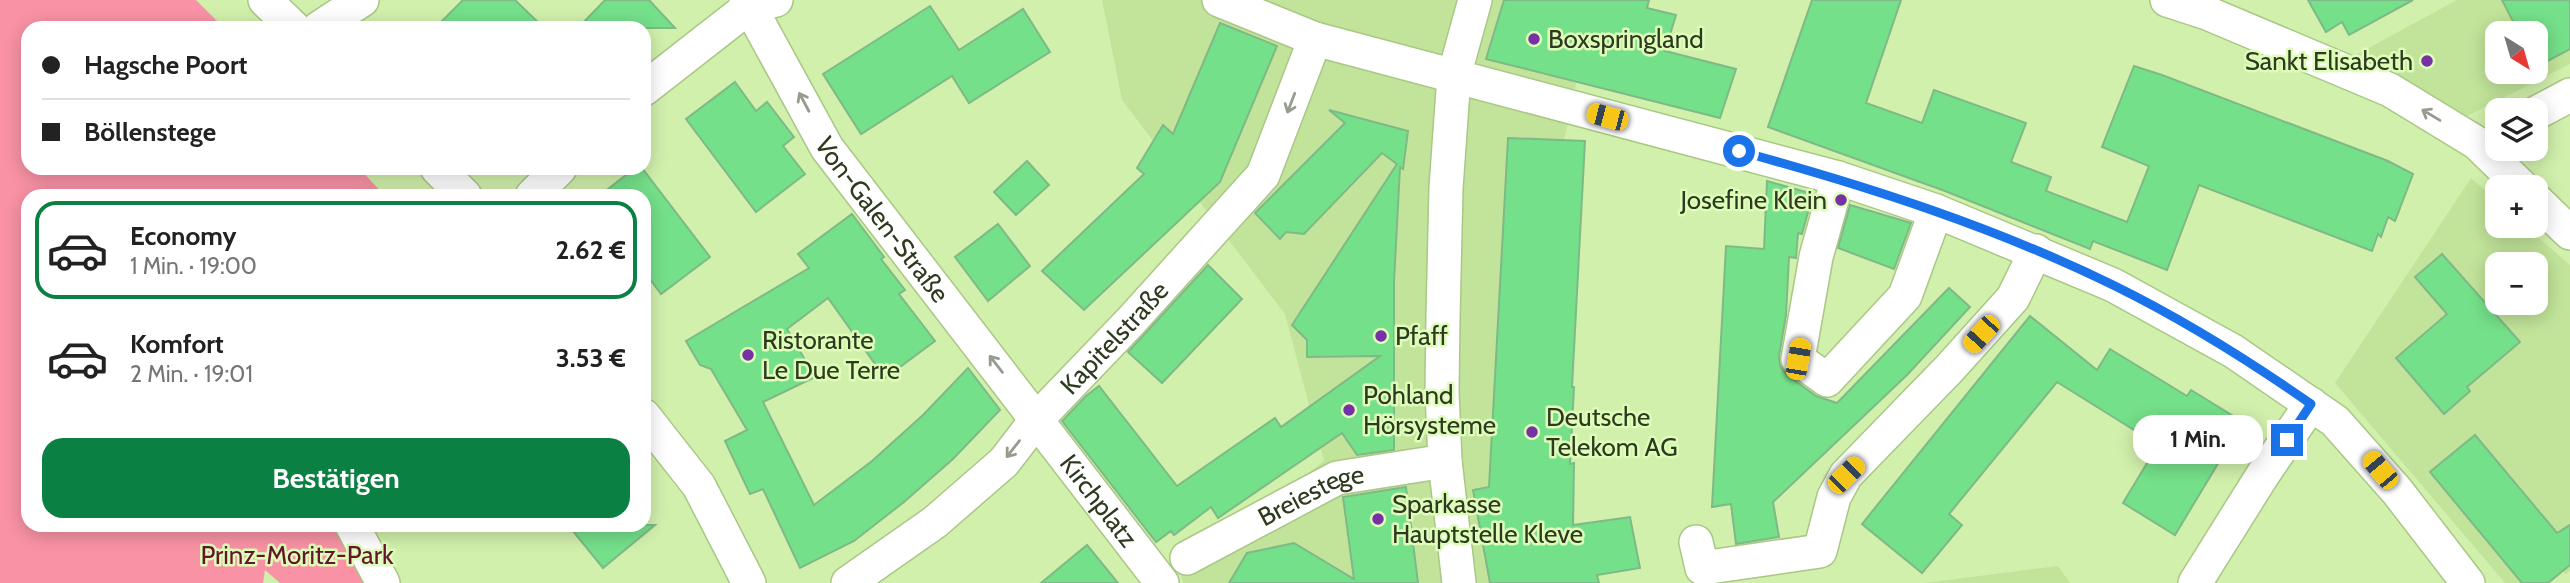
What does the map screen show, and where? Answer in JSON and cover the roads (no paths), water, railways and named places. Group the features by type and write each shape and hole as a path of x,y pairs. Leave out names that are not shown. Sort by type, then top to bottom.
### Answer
{"street":[{"path":"265,0 287,21"},
{"path":"330,21 362,0"},
{"path":"1219,0 1315,39 1838,178 1936,211 2113,285 2233,351 2335,421 2362,449 2468,583"},
{"path":"1459,583 1446,461 1442,391 1446,188 1454,76 1475,0"},
{"path":"2166,0 2219,7 2485,137"},
{"path":"651,84 757,2"},
{"name":"Von-Galen-Straße","path":"757,2 827,148 1037,419"},
{"name":"Kapitelstraße","path":"848,583 935,522 1004,462 1037,419 1263,175 1315,39"},
{"path":"2548,107 2570,95"},
{"path":"443,175 458,189"},
{"path":"539,189 554,175"},
{"path":"1838,178 1816,257 1798,359 1827,380 1905,296 1936,211"},
{"path":"2548,212 2570,233"},
{"path":"1696,542 1702,568 1820,551 1834,497 1846,475 1949,369 2013,298 2036,251"},
{"path":"2195,583 2311,404"},
{"name":"Kirchplatz","path":"1037,419 1162,583"},
{"path":"651,425 699,486 750,583"},
{"name":"Breiestege","path":"1187,558 1337,478 1446,461"},
{"path":"356,532 383,583"}],"place":[{"name":"Boxspringland","path":"1534,39"},
{"name":"Sankt Elisabeth","path":"2427,61"},
{"name":"Josefine Klein","path":"1841,200"},
{"name":"Pfaff","path":"1381,336"},
{"name":"Ristorante Le Due Terre","path":"748,355"},
{"name":"Pohland Hörsysteme","path":"1349,410"},
{"name":"Deutsche Telekom AG","path":"1532,432"},
{"name":"Sparkasse Hauptstelle Kleve","path":"1378,519"}],"park label":[{"name":"Prinz-Moritz-Park","path":"297,555"}]}
